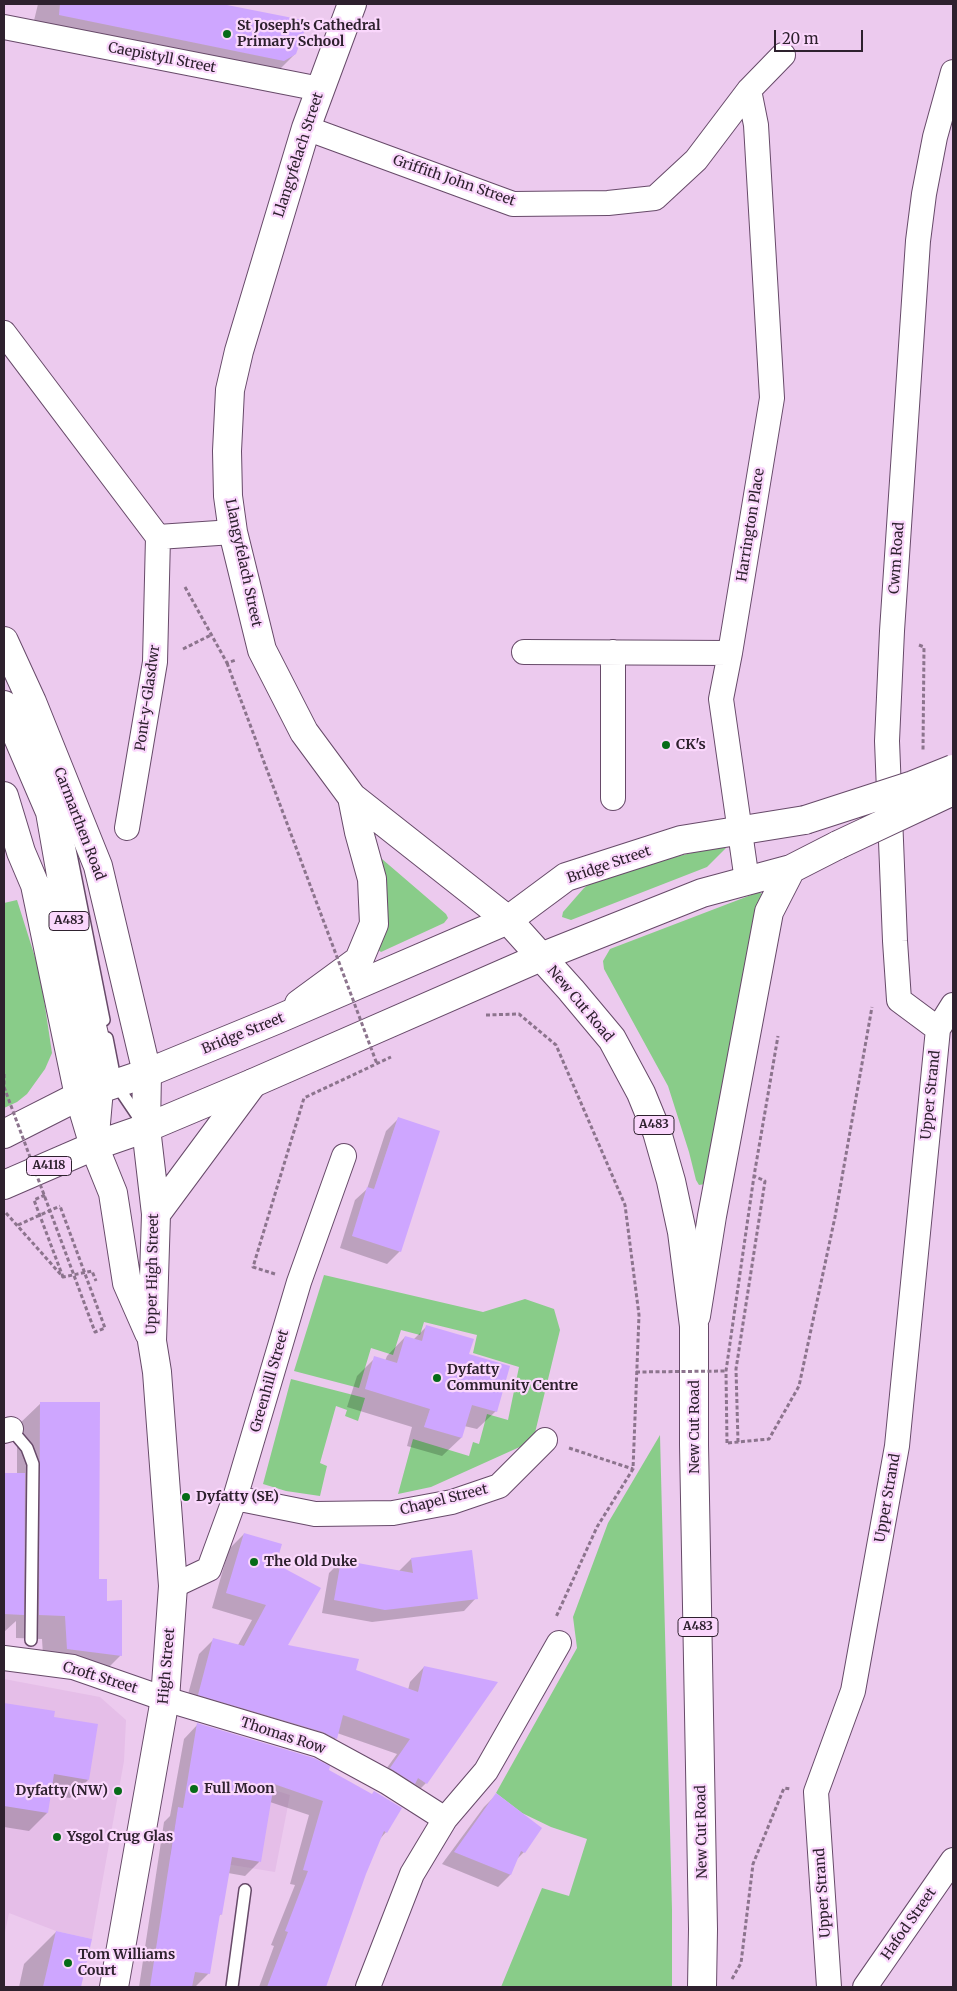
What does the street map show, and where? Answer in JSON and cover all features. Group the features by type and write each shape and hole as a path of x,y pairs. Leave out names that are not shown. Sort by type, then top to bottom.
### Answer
{"main road":[{"name":"Llangyfelach Street","path":"352,4 306,128 239,351 230,390 227,460 228,496 233,532 262,650 304,732 352,797 508,920"},
{"name":"Carmarthen Road","path":"4,641 32,702 98,866 146,1073"},
{"name":"A483","path":"4,705 50,812 75,955 95,1039 103,1096 94,1146"},
{"name":"Bridge Street","path":"4,1134 103,1096 146,1073 276,1020 508,920 566,877 681,840 805,820 913,785 949,778"},
{"path":"94,1146 146,1128 254,1083 540,958 702,892 791,869 838,845 949,778"},
{"name":"A483","path":"4,796 21,852 35,884 103,1096"},
{"path":"276,1020 359,960 374,924 372,879 352,797"},
{"path":"694,1326 712,1216 770,912 791,869"},
{"name":"New Cut Road","path":"508,920 612,1039 644,1101 657,1132 671,1181 682,1232 694,1326 704,1929 702,1987"},
{"name":"Upper High Street","path":"146,1073 146,1128 156,1214 152,1341"},
{"path":"156,1214 254,1083"},
{"name":"Upper High Street","path":"94,1146 113,1193 128,1283 152,1341"},
{"name":"A4118","path":"4,1185 94,1146"},
{"name":"High Street","path":"114,1987 165,1699 173,1586 157,1372 152,1341"}],"street":[{"name":"Caepistyll Street","path":"4,27 320,90"},
{"name":"Griffith John Street","path":"306,128 513,204 608,203 655,198 696,160 749,90 783,55"},
{"name":"Cwm Road","path":"938,1030 899,1000 887,741 892,631 918,241 924,194 935,137 953,72"},
{"name":"Harrington Place","path":"747,881 721,699 772,398 756,126 749,90"},
{"path":"4,334 158,537 233,532"},
{"name":"Pont-y-Glasdwr","path":"127,828 155,662 158,537"},
{"path":"524,652 730,653"},
{"path":"613,652 613,798"},
{"name":"Upper Strand","path":"829,1987 816,1792 853,1691 897,1446 938,1030 953,1005"},
{"name":"Greenhill Street","path":"173,1586 208,1569 235,1498 299,1282 344,1156"},
{"name":"Chapel Street","path":"235,1498 314,1514 393,1513 452,1502 499,1486 544,1440"},
{"path":"368,1987 412,1874 445,1819 486,1771 559,1643"},
{"name":"Croft Street","path":"4,1658 73,1667 165,1699"},
{"name":"Thomas Row","path":"165,1699 318,1745 387,1782 445,1819"},
{"name":"Hafod Street","path":"865,1987 953,1860"}],"lane":[{"path":"32,733 49,774"},
{"path":"64,816 74,861 103,1096 146,1128"},
{"path":"8,1430 27,1448 33,1464 31,1640"},
{"path":"232,1987 245,1890"}],"path":[{"path":"184,586 227,663 377,1064 304,1098 253,1267 299,1282"},
{"path":"892,631 924,647 924,751 949,778"},
{"path":"227,663 262,650"},
{"path":"754,1176 765,1180 736,1369 738,1442 769,1439 799,1386 835,1217 873,1006"},
{"path":"477,1015 519,1014 556,1045 625,1205 639,1315 633,1469 597,1526 556,1616 559,1643"},
{"path":"727,1443 726,1371 754,1176 778,1033"},
{"path":"4,1074 4,1087 45,1195 94,1332 105,1328 60,1206 18,1225"},
{"path":"45,1195 34,1200 63,1278"},
{"path":"4,1211 63,1278"},
{"path":"63,1278 92,1271 99,1288"},
{"path":"636,1372 726,1371"},
{"path":"544,1440 633,1469"},
{"path":"728,1987 741,1963 753,1864 784,1788 816,1792"}],"shaded area":[{"name":"Ysgol Crug Glas","path":"4,1679 100,1697 126,1720 124,1761 92,1939 56,1931 9,1913 4,1937"},
{"path":"228,1775 290,1795 275,1872 170,1855 178,1807 183,1808"}],"green space":[{"path":"720,846 726,848 707,867 571,920 562,917 563,912 584,888 601,875"},
{"path":"382,859 446,914 448,918 444,923 381,952 378,950 379,860"},
{"path":"759,892 762,896 705,1184 699,1185 668,1086 604,969 603,961 610,949"},
{"path":"17,900 40,973 52,1053 45,1069 27,1094 17,1102 4,1108 4,903"},
{"path":"324,1275 483,1312 525,1299 554,1309 560,1330 533,1441 431,1487 398,1494 413,1439 469,1456 473,1442 479,1444 487,1414 508,1420 519,1367 473,1353 477,1335 424,1322 420,1335 401,1330 393,1355 371,1348 359,1388 294,1371"},
{"path":"291,1379 365,1398 358,1421 345,1416 347,1410 336,1406 320,1463 327,1466 320,1496 286,1491 263,1484"},
{"path":"660,1435 672,1910 672,1987 501,1987 542,1888 569,1896 587,1839 551,1827 522,1813 496,1793 577,1648 573,1617 608,1523"}],"building":[{"name":"St Joseph's Cathedral Primary School","path":"60,4 222,4 308,21 296,54 284,61 59,15"},
{"path":"398,1117 440,1131 401,1252 352,1236 367,1187 374,1189"},
{"name":"Dyfatty Community Centre","path":"426,1325 474,1339 469,1354 510,1366 497,1412 472,1405 462,1438 424,1427 430,1409 365,1389 374,1356 397,1363 405,1336 422,1341"},
{"path":"40,1402 100,1402 99,1579 107,1579 107,1601 122,1600 122,1656 67,1649 65,1616 39,1615"},
{"path":"4,1473 25,1473 24,1615 4,1614"},
{"path":"244,1533 282,1544 276,1564 321,1588 288,1645 359,1659 356,1670 418,1692 424,1666 498,1682 427,1784 418,1778 415,1784 390,1768 410,1739 343,1715 337,1739 323,1732 198,1695 213,1638 244,1646 266,1605 226,1593"},
{"path":"472,1550 478,1599 385,1610 334,1600 341,1560 413,1573 411,1558"},
{"path":"4,1703 55,1711 54,1717 98,1724 89,1780 54,1774 48,1813 4,1806"},
{"path":"197,1723 314,1758 330,1766 329,1770 372,1794 374,1791 402,1808 387,1833 384,1831 366,1874 326,1987 267,1987 288,1932 285,1931 308,1871 303,1870 323,1801 274,1784 261,1862 232,1857 210,1974 195,1972 192,1987 150,1987 178,1807 183,1808"},
{"path":"496,1793 542,1828 525,1853 521,1851 511,1875 454,1852"},
{"name":"Tom Williams Court","path":"56,1931 92,1939 81,1987 43,1987"}],"place":[{"name":"St Joseph's Cathedral Primary School","path":"227,34"},
{"name":"CK's","path":"666,745"},
{"name":"Dyfatty Community Centre","path":"437,1378"},
{"name":"Dyfatty (SE)","path":"186,1497"},
{"name":"The Old Duke","path":"254,1562"},
{"name":"Full Moon","path":"194,1789"},
{"name":"Dyfatty (NW)","path":"118,1791"},
{"name":"Ysgol Crug Glas","path":"57,1837"},
{"name":"Tom Williams Court","path":"68,1963"}]}
